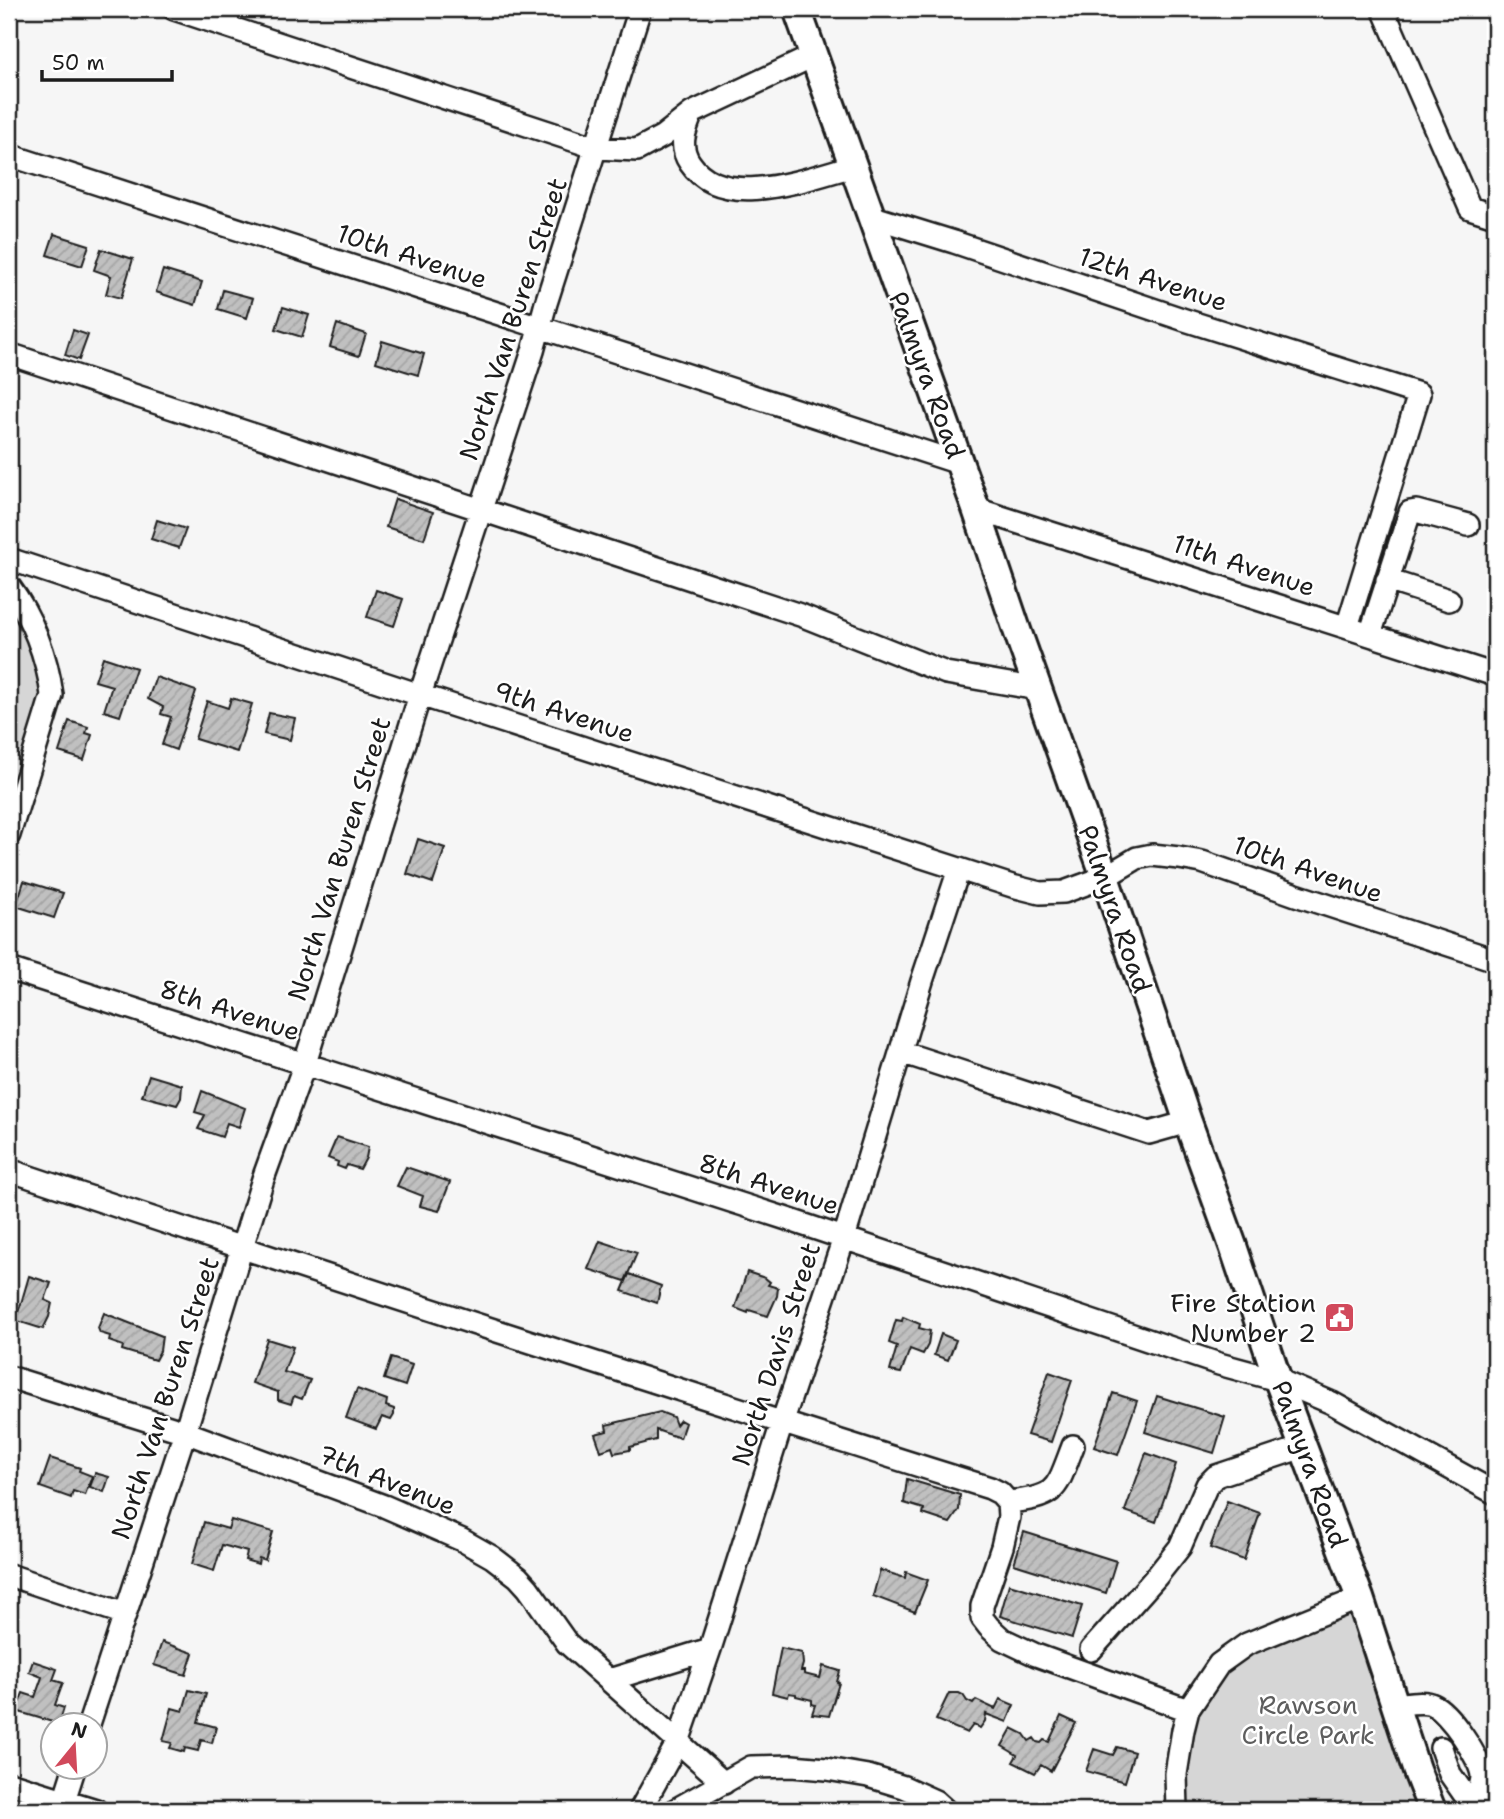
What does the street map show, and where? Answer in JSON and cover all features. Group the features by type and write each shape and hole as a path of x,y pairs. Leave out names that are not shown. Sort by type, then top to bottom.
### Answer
{"main road":[{"name":"Palmyra Road","path":"797,9 976,509 1278,1380 1360,1598 1432,1810"}],"street":[{"path":"174,9 597,148 637,150 663,136 692,113 813,56"},
{"name":"North Van Buren Street","path":"94,1710 185,1433 263,1178 305,1063 640,9"},
{"path":"1383,9 1470,208 1495,216"},
{"path":"692,113 684,132 685,156 695,171 717,184 739,190 773,186 853,166"},
{"name":"10th Avenue","path":"9,155 958,463"},
{"name":"12th Avenue","path":"870,216 1419,394 1346,628"},
{"path":"9,354 803,616 946,673 1038,689"},
{"name":"11th Avenue","path":"976,509 1495,675"},
{"path":"1370,635 1410,512 1416,511 1468,525"},
{"name":"9th Avenue","path":"9,559 1012,886 1040,893 1064,892 1105,877"},
{"path":"1387,580 1450,600"},
{"path":"9,586 33,627 42,649 52,695 9,835"},
{"name":"10th Avenue","path":"1105,877 1137,858 1152,855 1202,862 1495,960"},
{"name":"North Davis Street","path":"640,1810 678,1742 710,1649 844,1238 959,869"},
{"name":"8th Avenue","path":"9,969 844,1238 1219,1364 1278,1380 1332,1403 1495,1493"},
{"path":"901,1052 1149,1133 1188,1122"},
{"path":"9,1170 242,1248 990,1488 1000,1493 1008,1502 1009,1517 1002,1548 982,1606 982,1618 989,1627 1002,1639 1036,1655 1188,1710"},
{"name":"7th Avenue","path":"9,1377 185,1433 384,1506 472,1546 518,1577 567,1643 724,1783"},
{"path":"1008,1502 1033,1499 1050,1493 1061,1479 1073,1446"},
{"path":"1091,1650 1180,1547 1207,1485 1216,1476 1303,1447"},
{"path":"9,1575 125,1614"},
{"path":"1177,1810 1176,1774 1182,1730 1188,1710 1219,1664 1247,1644 1360,1598"},
{"path":"609,1681 710,1649"},
{"path":"1395,1705 1431,1703 1439,1708 1466,1740 1466,1768 1478,1809"},
{"path":"1412,1757 1466,1740"},
{"path":"1441,1748 1482,1777 1478,1809"},
{"path":"675,1810 751,1767 792,1766 868,1776 904,1787 935,1801 945,1810"},
{"path":"63,1805 71,1780"},
{"path":"9,1783 63,1805 96,1810"}],"green space":[{"path":"9,588 47,674 9,830"},
{"name":"Rawson Circle Park","path":"1359,1600 1435,1810 1179,1810 1185,1731 1221,1667"}],"building":[{"path":"54,234 89,245 82,266 47,255"},
{"path":"101,249 133,259 121,298 106,294 111,276 94,270"},
{"path":"163,270 202,282 195,305 156,292"},
{"path":"223,290 253,298 247,318 218,309"},
{"path":"283,307 309,315 302,337 276,329"},
{"path":"337,324 366,334 359,356 330,347"},
{"path":"73,330 88,335 79,360 65,355"},
{"path":"382,341 424,354 418,375 376,362"},
{"path":"395,499 433,512 424,539 386,527"},
{"path":"157,520 186,529 179,548 151,539"},
{"path":"376,590 403,599 394,626 367,617"},
{"path":"103,657 136,668 120,716 104,711 112,686 95,681"},
{"path":"156,677 196,691 176,750 162,745 171,717 161,714 163,707 148,699"},
{"path":"231,698 252,704 237,752 195,739 207,701 228,708"},
{"path":"269,713 295,718 290,740 264,734"},
{"path":"69,721 88,727 86,733 92,735 84,760 59,752"},
{"path":"418,839 445,848 433,883 407,874"},
{"path":"24,881 63,893 54,918 16,906"},
{"path":"149,1075 182,1085 181,1098 177,1105 142,1096"},
{"path":"202,1091 245,1108 239,1127 227,1123 222,1137 198,1129 205,1115 195,1112"},
{"path":"337,1137 368,1147 360,1169 347,1165 345,1169 328,1158"},
{"path":"406,1167 450,1182 439,1211 420,1206 423,1196 397,1186"},
{"path":"600,1241 637,1253 625,1281 588,1269"},
{"path":"747,1272 765,1278 770,1282 768,1285 778,1288 768,1316 735,1308"},
{"path":"629,1274 661,1286 657,1303 622,1291"},
{"path":"29,1276 51,1283 45,1300 52,1303 43,1329 14,1320"},
{"path":"104,1313 162,1336 160,1351 155,1360 122,1350 123,1346 109,1341 110,1336 100,1333 98,1328"},
{"path":"903,1317 920,1324 919,1328 930,1331 928,1345 923,1354 910,1349 901,1373 890,1371 897,1346 889,1343 896,1320 902,1321"},
{"path":"941,1334 956,1340 948,1360 934,1355"},
{"path":"267,1339 293,1347 284,1372 310,1380 302,1399 294,1396 291,1404 278,1400 278,1392 252,1383"},
{"path":"391,1358 412,1365 405,1386 384,1379"},
{"path":"1049,1372 1072,1380 1051,1442 1027,1435"},
{"path":"357,1389 387,1400 386,1406 394,1409 391,1420 382,1417 376,1429 346,1418"},
{"path":"1113,1393 1137,1401 1118,1455 1094,1447"},
{"path":"1157,1396 1225,1417 1214,1453 1145,1432"},
{"path":"660,1412 673,1417 676,1425 680,1420 685,1423 680,1438 656,1430 656,1440 630,1447 630,1450 614,1453 612,1447 601,1451 595,1434 607,1431 606,1425"},
{"path":"1146,1453 1176,1464 1156,1522 1125,1511"},
{"path":"50,1458 80,1468 79,1471 92,1476 85,1495 73,1491 71,1498 40,1487"},
{"path":"95,1473 109,1477 104,1492 90,1487"},
{"path":"907,1479 960,1495 959,1510 950,1523 923,1514 924,1509 904,1503"},
{"path":"1227,1501 1260,1513 1244,1560 1210,1548"},
{"path":"231,1520 273,1532 265,1560 259,1558 258,1564 245,1560 247,1552 222,1545 214,1571 192,1564 204,1522 228,1529"},
{"path":"1024,1532 1116,1561 1106,1593 1014,1564"},
{"path":"880,1570 905,1578 906,1572 928,1580 915,1612 873,1596"},
{"path":"1009,1584 1082,1606 1072,1638 1000,1616"},
{"path":"162,1642 193,1653 186,1675 154,1665"},
{"path":"781,1648 802,1653 801,1671 804,1671 804,1674 820,1678 823,1666 840,1671 829,1716 812,1714 815,1705 812,1700 796,1694 789,1693 788,1697 772,1693"},
{"path":"33,1661 57,1669 53,1680 63,1683 55,1705 63,1710 38,1710 38,1718 16,1711 23,1693 35,1697 42,1677 29,1672"},
{"path":"189,1690 206,1694 198,1722 216,1727 212,1743 201,1740 198,1751 185,1748 184,1752 170,1748 172,1743 163,1741 172,1708 183,1711"},
{"path":"949,1693 959,1693 973,1704 976,1700 995,1709 1000,1699 1014,1705 1007,1722 986,1714 980,1728 973,1725 967,1733 936,1720"},
{"path":"1061,1716 1076,1723 1051,1771 1041,1765 1035,1773 1013,1762 1017,1755 1002,1746 1012,1728 1024,1734 1029,1741 1034,1738 1037,1742 1049,1742"},
{"path":"1117,1747 1134,1752 1125,1782 1086,1771 1094,1749 1113,1755"}],"place":[{"name":"Fire Station Number 2","path":"1339,1318"}]}
